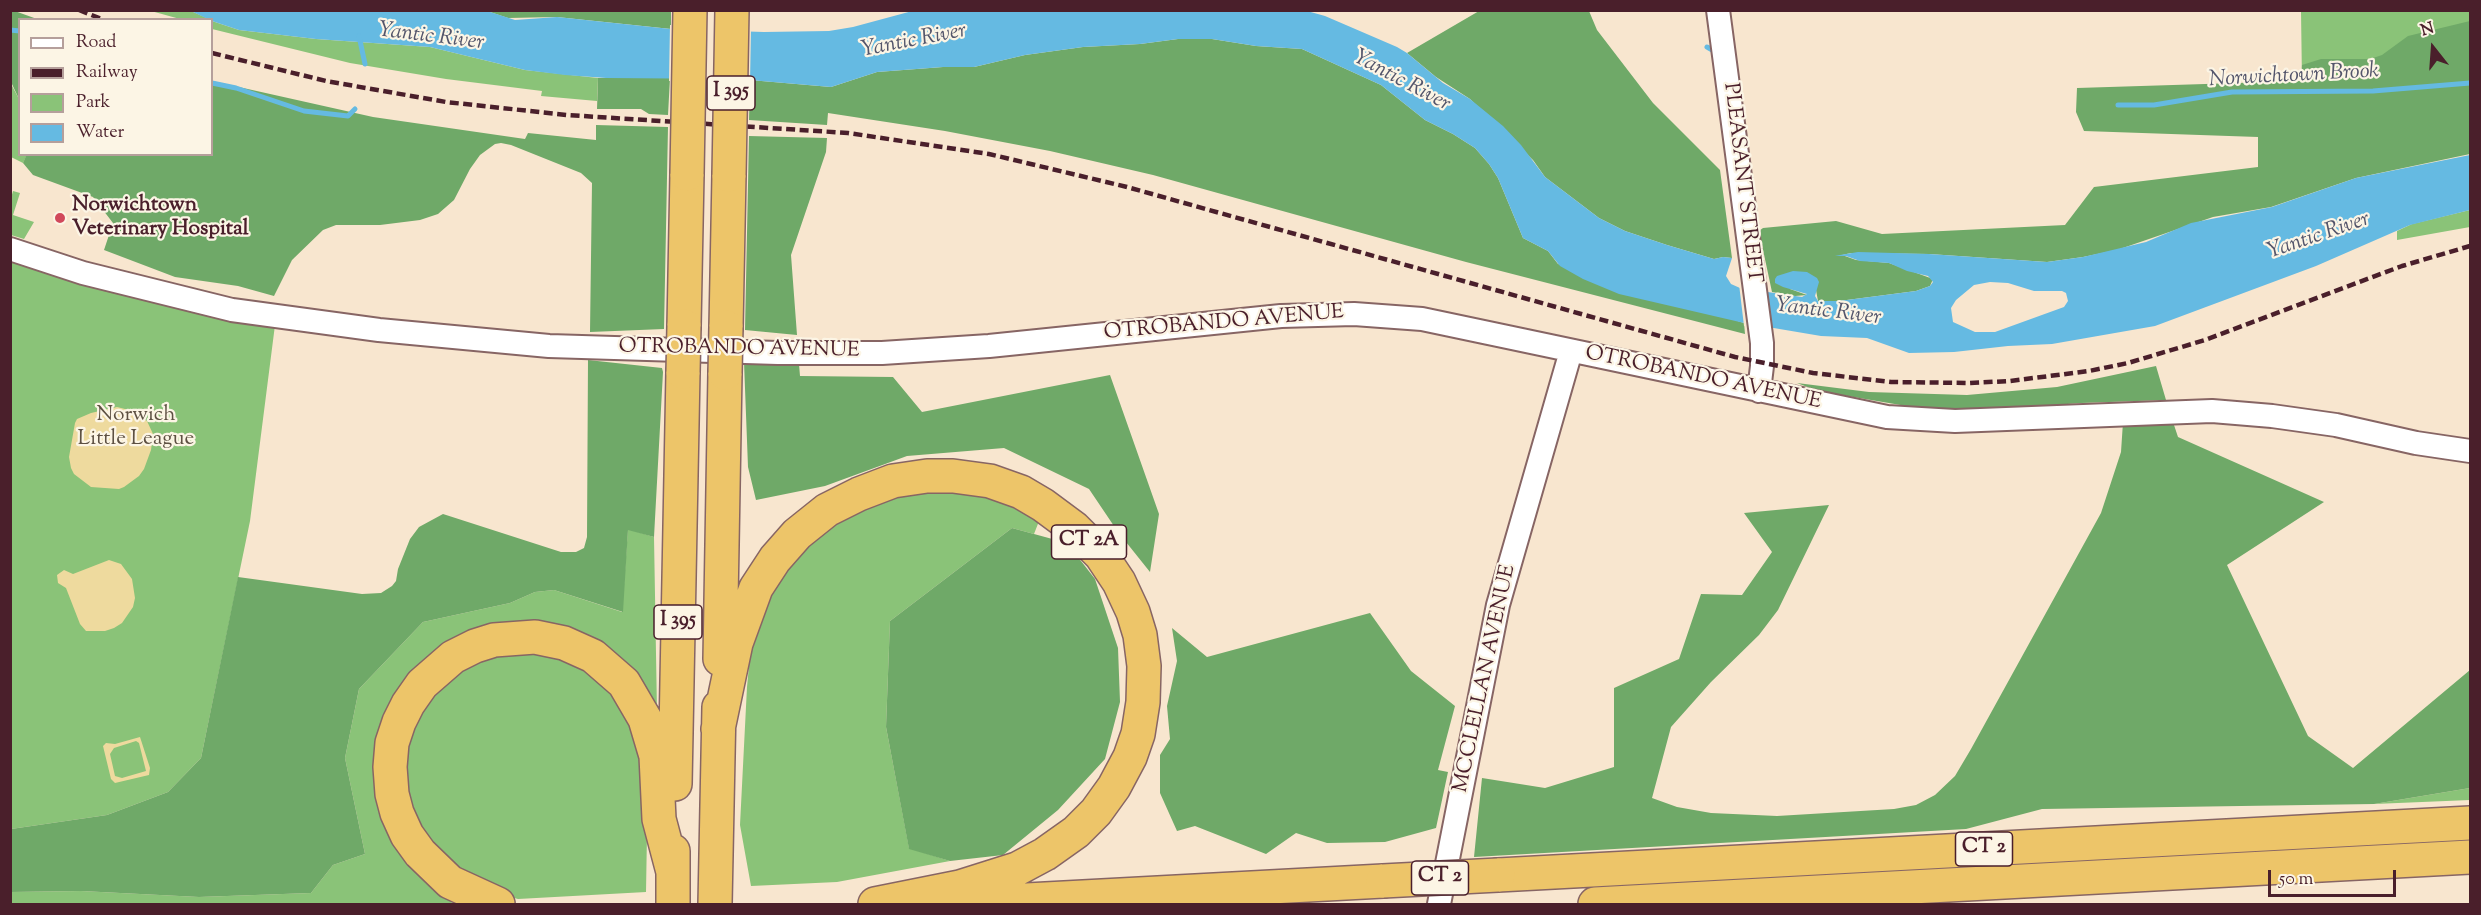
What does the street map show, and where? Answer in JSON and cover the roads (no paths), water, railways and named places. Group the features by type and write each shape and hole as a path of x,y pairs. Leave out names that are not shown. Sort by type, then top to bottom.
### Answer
{"highway":[{"name":"I 395","path":"673,904 690,10"},
{"name":"I 395","path":"715,904 732,10"},
{"name":"CT 2A","path":"718,729 742,624 760,580 775,559 803,529 827,510 859,494 893,481 927,476 954,476 990,481 1021,492 1043,505 1074,528 1101,555 1119,582 1133,612 1140,636 1144,666 1143,702 1138,734 1114,787 1096,812 1076,832 1031,862 980,882 875,904"},
{"path":"498,904 450,882 420,853 407,835 397,813 392,795 390,767 392,742 399,722 422,684 453,657 494,640 535,637 564,643 593,656 624,683 645,719 656,756 659,819 673,872"},
{"name":"CT 2","path":"952,904 2470,823"},
{"name":"CT 2","path":"1595,904 2470,857"}],"street":[{"name":"PLEASANT STREET","path":"1718,10 1761,332 1763,363 1759,391"},
{"name":"OTROBANDO AVENUE","path":"10,249 82,273 232,310 379,330 549,346 778,353 882,353 989,346 1281,316 1354,314 1422,319 1887,417 1955,421 2212,411 2336,425 2416,443 2470,451"},
{"name":"MCCLELLAN AVENUE","path":"1439,904 1498,605 1571,351"}],"water":[{"name":"Yantic River","path":"484,10 515,20 557,17 671,29 764,32 829,31 916,10 1307,11 1325,16 1407,53 1443,83 1470,99 1503,126 1521,145 1545,177 1599,218 1625,231 1667,245 1714,259 1732,258 1726,276 1731,284 1740,288 1802,297 1807,294 1783,287 1775,283 1775,279 1777,276 1793,271 1807,272 1819,282 1815,296 1818,301 1839,301 1916,291 1930,286 1933,282 1928,276 1907,271 1889,263 1835,256 1858,252 1929,254 2047,262 2083,257 2146,242 2191,223 2272,207 2356,178 2470,155 2470,210 2410,225 2316,266 2155,326 2052,344 1954,352 1909,353 1867,338 1821,336 1744,323 1619,294 1583,279 1560,266 1548,251 1523,238 1498,178 1475,148 1425,120 1381,85 1302,49 1256,46 1212,39 1178,39 1083,47 1025,55 974,67 877,72 831,87 738,79 606,78 565,75 525,70 430,47 316,39 239,30 213,21 213,18 206,18 191,11","holes":["1990,282 2008,283 2034,291 2062,291 2066,293 2068,301 2064,307 1995,332 1975,332 1953,322 1951,308 1956,300 1974,285"]}],"waterway":[{"path":"10,30 18,31"},
{"path":"359,36 365,64"},
{"name":"Norwichtown Brook","path":"1707,47 1714,51"},
{"path":"213,83 236,88 304,111 348,116 355,109"},
{"name":"Norwichtown Brook","path":"2118,105 2154,105 2232,92 2373,91 2470,83"}],"railway":[{"path":"79,10 99,18"},
{"path":"213,53 326,81 446,102 567,115 848,133 989,154 1127,187 1735,357 1813,373 1891,382 2010,381 2089,371 2128,363 2205,340 2402,266 2470,246"}],"place":[{"name":"Norwichtown Veterinary Hospital","path":"60,218"}],"park label":[{"name":"Norwich Little League","path":"136,428"}]}
